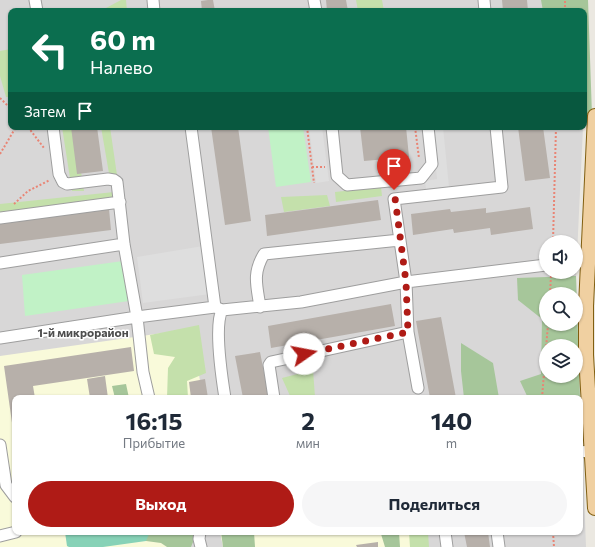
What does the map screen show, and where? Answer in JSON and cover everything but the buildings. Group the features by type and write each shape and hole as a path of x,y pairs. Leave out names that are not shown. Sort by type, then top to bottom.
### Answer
{"main road":[{"path":"583,251 595,116"},
{"path":"583,273 586,306 586,452 595,508"}],"lane":[{"path":"53,130 59,174 60,179 63,182 67,184 108,180 114,180 117,182 124,244 137,317 143,372 148,395"},
{"path":"191,130 219,309 218,321 225,395"},
{"path":"332,130 336,176 347,185 392,177 421,178 432,164 428,130"},
{"path":"394,199 502,188 496,130"},
{"path":"392,177 406,282 408,332 418,388"},
{"path":"0,218 120,202"},
{"path":"260,307 256,279 258,264 264,254 400,240"},
{"path":"0,263 124,244"},
{"path":"0,338 137,317 219,309 260,307 301,302 406,282 539,266"},
{"path":"274,395 269,365 271,362 408,332"},
{"path":"0,445 6,486 12,494"},
{"path":"0,536 12,533"},
{"path":"200,535 201,547"},
{"path":"445,535 447,547"},
{"path":"497,535 499,547"}],"path":[{"path":"0,98 8,106"},
{"path":"0,154 14,130"},
{"path":"30,130 58,163"},
{"path":"307,130 314,183"},
{"path":"415,130 419,161"},
{"path":"553,235 556,130"},
{"path":"391,163 392,177"},
{"path":"10,207 28,191 59,174"},
{"path":"542,395 547,331"},
{"path":"553,535 554,547"}],"shaded area":[{"name":"1-й микрорайон","path":"0,0 588,0 587,24 587,8 8,8 8,130 583,130 578,235 539,235 539,279 576,279 576,287 539,287 539,331 578,331 578,339 539,339 539,383 580,383 580,395 12,395 12,535 583,535 583,466 586,547 0,547"},
{"path":"541,0 588,0 592,115 587,114 587,8 542,8"},
{"path":"309,130 322,130 329,181 316,183"},
{"path":"432,130 443,130 449,187 426,189 425,181 437,179"},
{"path":"203,246 210,294 143,303 137,257"},
{"path":"517,278 576,279 576,287 539,287 539,317 518,300"},
{"path":"191,329 202,395 12,395 12,535 172,535 174,547 0,547 0,356"},
{"path":"542,331 578,331 578,339 542,339"},
{"path":"461,343 493,363 498,395 464,395 461,371"},
{"path":"539,375 539,383 580,383 580,395 527,395 520,381"},
{"path":"126,384 128,395 114,395 112,386"},
{"path":"145,535 196,535 191,547 167,547 161,543 146,541"},
{"path":"221,535 419,535 421,547 223,547"},
{"path":"221,535 254,535 255,547 223,547"},
{"path":"381,535 399,535 400,547 385,547"}],"green space":[{"path":"121,0 126,0 127,8 106,8"},
{"path":"356,0 382,0 383,8 357,8"},
{"path":"8,50 8,97 6,97 0,76 0,51"},
{"path":"62,130 74,130 84,191 72,191"},
{"path":"102,130 110,130 118,182 111,185"},
{"path":"268,130 303,130 311,182 276,187"},
{"path":"381,187 382,196 336,202 335,192"},
{"path":"114,192 119,206 0,222 0,204"},
{"path":"327,195 330,206 284,212 281,197"},
{"path":"123,261 129,301 25,316 22,275"},
{"path":"199,325 206,373 187,381 188,395 167,395 168,368 175,357 154,354 150,335"},
{"path":"313,370 315,395 290,395 282,378"},
{"path":"65,535 149,535 146,541 103,547 67,546"},
{"path":"409,535 428,535 429,547 410,547"}],"district":[{"name":"1-й микрорайон","path":"83,333"}],"route":[{"path":"304,354 408,332 406,282 394,190"}]}
